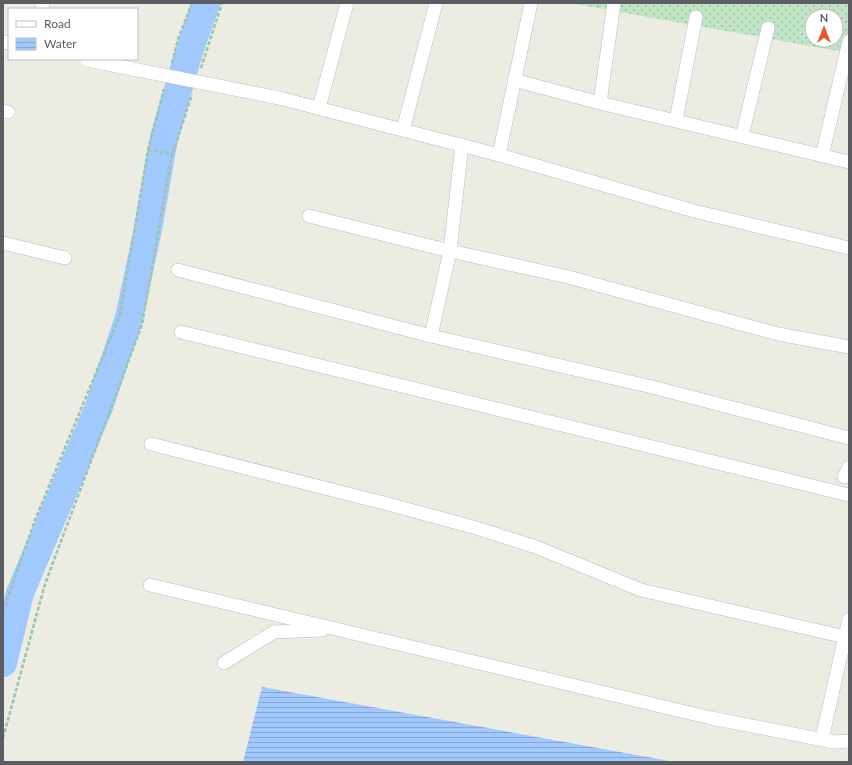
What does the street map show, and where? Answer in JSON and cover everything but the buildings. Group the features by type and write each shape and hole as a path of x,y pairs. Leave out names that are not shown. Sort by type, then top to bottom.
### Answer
{"street":[{"path":"319,108 347,3"},
{"path":"403,130 436,3"},
{"path":"499,155 531,3"},
{"path":"600,103 614,3"},
{"path":"676,120 696,17"},
{"path":"742,136 768,28"},
{"path":"822,156 845,80 849,41"},
{"path":"84,60 279,98 499,155 694,211 849,248"},
{"path":"514,80 600,103 849,162"},
{"path":"432,336 450,251 462,145"},
{"path":"309,216 450,251 584,281 778,334 849,347"},
{"path":"3,244 65,258"},
{"path":"178,270 432,336 652,387 849,438"},
{"path":"182,332 849,495"},
{"path":"151,444 384,503 473,528 536,547 641,590 845,637"},
{"path":"150,585 711,718 822,740 834,742 849,741"},
{"path":"822,740 849,619"},
{"path":"224,663 274,632 338,630"}],"path":[{"path":"200,71 222,3"},
{"path":"3,738 45,584 142,325 172,154 192,94"},
{"path":"3,612 35,520 120,315 148,150 172,154"}],"green space":[{"path":"569,3 849,3 849,53 821,48 844,48 844,8 804,8 804,45"}],"water":[{"path":"262,687 675,762 243,762"}],"waterway":[{"path":"3,663 20,593 99,407 129,318 148,229 164,138 189,52 206,3"}]}
